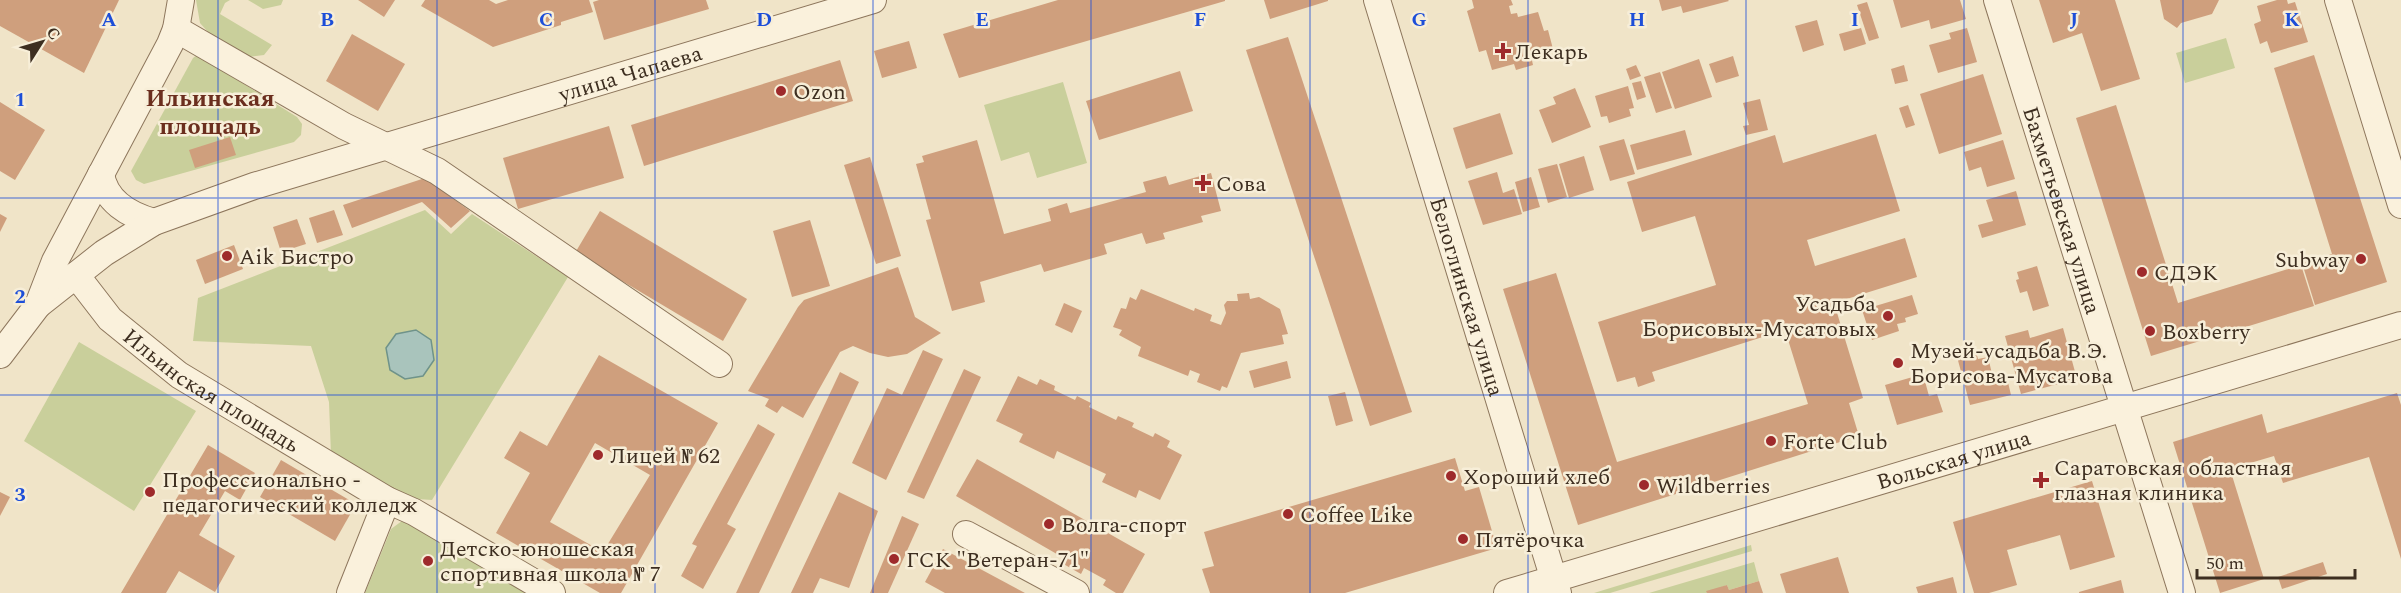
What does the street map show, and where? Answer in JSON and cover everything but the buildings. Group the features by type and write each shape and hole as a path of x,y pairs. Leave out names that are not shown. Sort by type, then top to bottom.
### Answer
{"street":[{"path":"38,305 55,261 176,29 182,0"},
{"name":"улица Чапаева","path":"387,147 873,0"},
{"name":"Белоглинская улица","path":"1377,0 1556,586"},
{"name":"Бахметьевская улица","path":"1997,0 2181,593"},
{"path":"2338,0 2401,205"},
{"path":"176,29 344,126 437,171 719,364"},
{"path":"0,355 38,305 104,253 154,222 254,186 387,147"},
{"path":"100,174 102,184 113,201 138,218 154,222"},
{"name":"Ильинская площадь","path":"76,275 110,319 179,375 387,500 414,512 552,593"},
{"name":"Вольская улица","path":"1507,593 1556,586 2124,408 2401,325"},
{"path":"350,593 387,500"},
{"path":"966,534 1076,593"}],"green space":[{"path":"196,0 230,0 225,3 220,14 272,45 264,55 248,57 208,32 200,23"},
{"path":"248,0 283,0 281,5 263,9"},
{"path":"2226,38 2235,68 2185,83 2176,53"},
{"path":"197,55 297,117 302,124 301,135 294,142 144,184 136,180 131,171 193,58"},
{"path":"1063,82 1087,163 1037,178 1029,152 1001,161 984,105"},
{"path":"425,210 451,234 472,214 568,277 432,500 402,498 331,455 329,402 311,346 193,341 198,298"},
{"path":"79,342 196,411 134,511 24,441"},
{"name":"Детско-юношеская спортивная школа № 7","path":"406,518 532,593 365,593 391,529"},
{"path":"1751,545 1752,551 1610,593 1594,593"},
{"path":"1754,562 1759,581 1729,590 1727,585 1707,593 1649,593"}],"water":[{"path":"416,330 431,340 434,360 423,376 405,379 390,370 386,348 396,334"}],"place":[{"name":"Лекарь","path":"1503,51"},
{"name":"Ozon","path":"781,91"},
{"name":"Сова","path":"1203,183"},
{"name":"Aik Бистро","path":"227,256"},
{"name":"Subway","path":"2361,259"},
{"name":"СДЭК","path":"2142,272"},
{"name":"Усадьба Борисовых-Мусатовых","path":"1888,316"},
{"name":"Boxberry","path":"2150,331"},
{"name":"Музей-усадьба В.Э. Борисова-Мусатова","path":"1898,363"},
{"name":"Forte Club","path":"1771,441"},
{"name":"Лицей № 62","path":"598,455"},
{"name":"Хороший хлеб","path":"1451,476"},
{"name":"Саратовская областная глазная клиника","path":"2041,480"},
{"name":"Wildberries","path":"1644,485"},
{"name":"Профессионально - педагогический колледж","path":"150,492"},
{"name":"Coffee Like","path":"1288,514"},
{"name":"Волга-спорт","path":"1049,524"},
{"name":"Пятёрочка","path":"1463,539"},
{"name":"ГСК \"Ветеран-71\"","path":"894,559"},
{"name":"Детско-юношеская спортивная школа № 7","path":"428,561"}],"district":[{"name":"Ильинская площадь","path":"210,112"}]}
